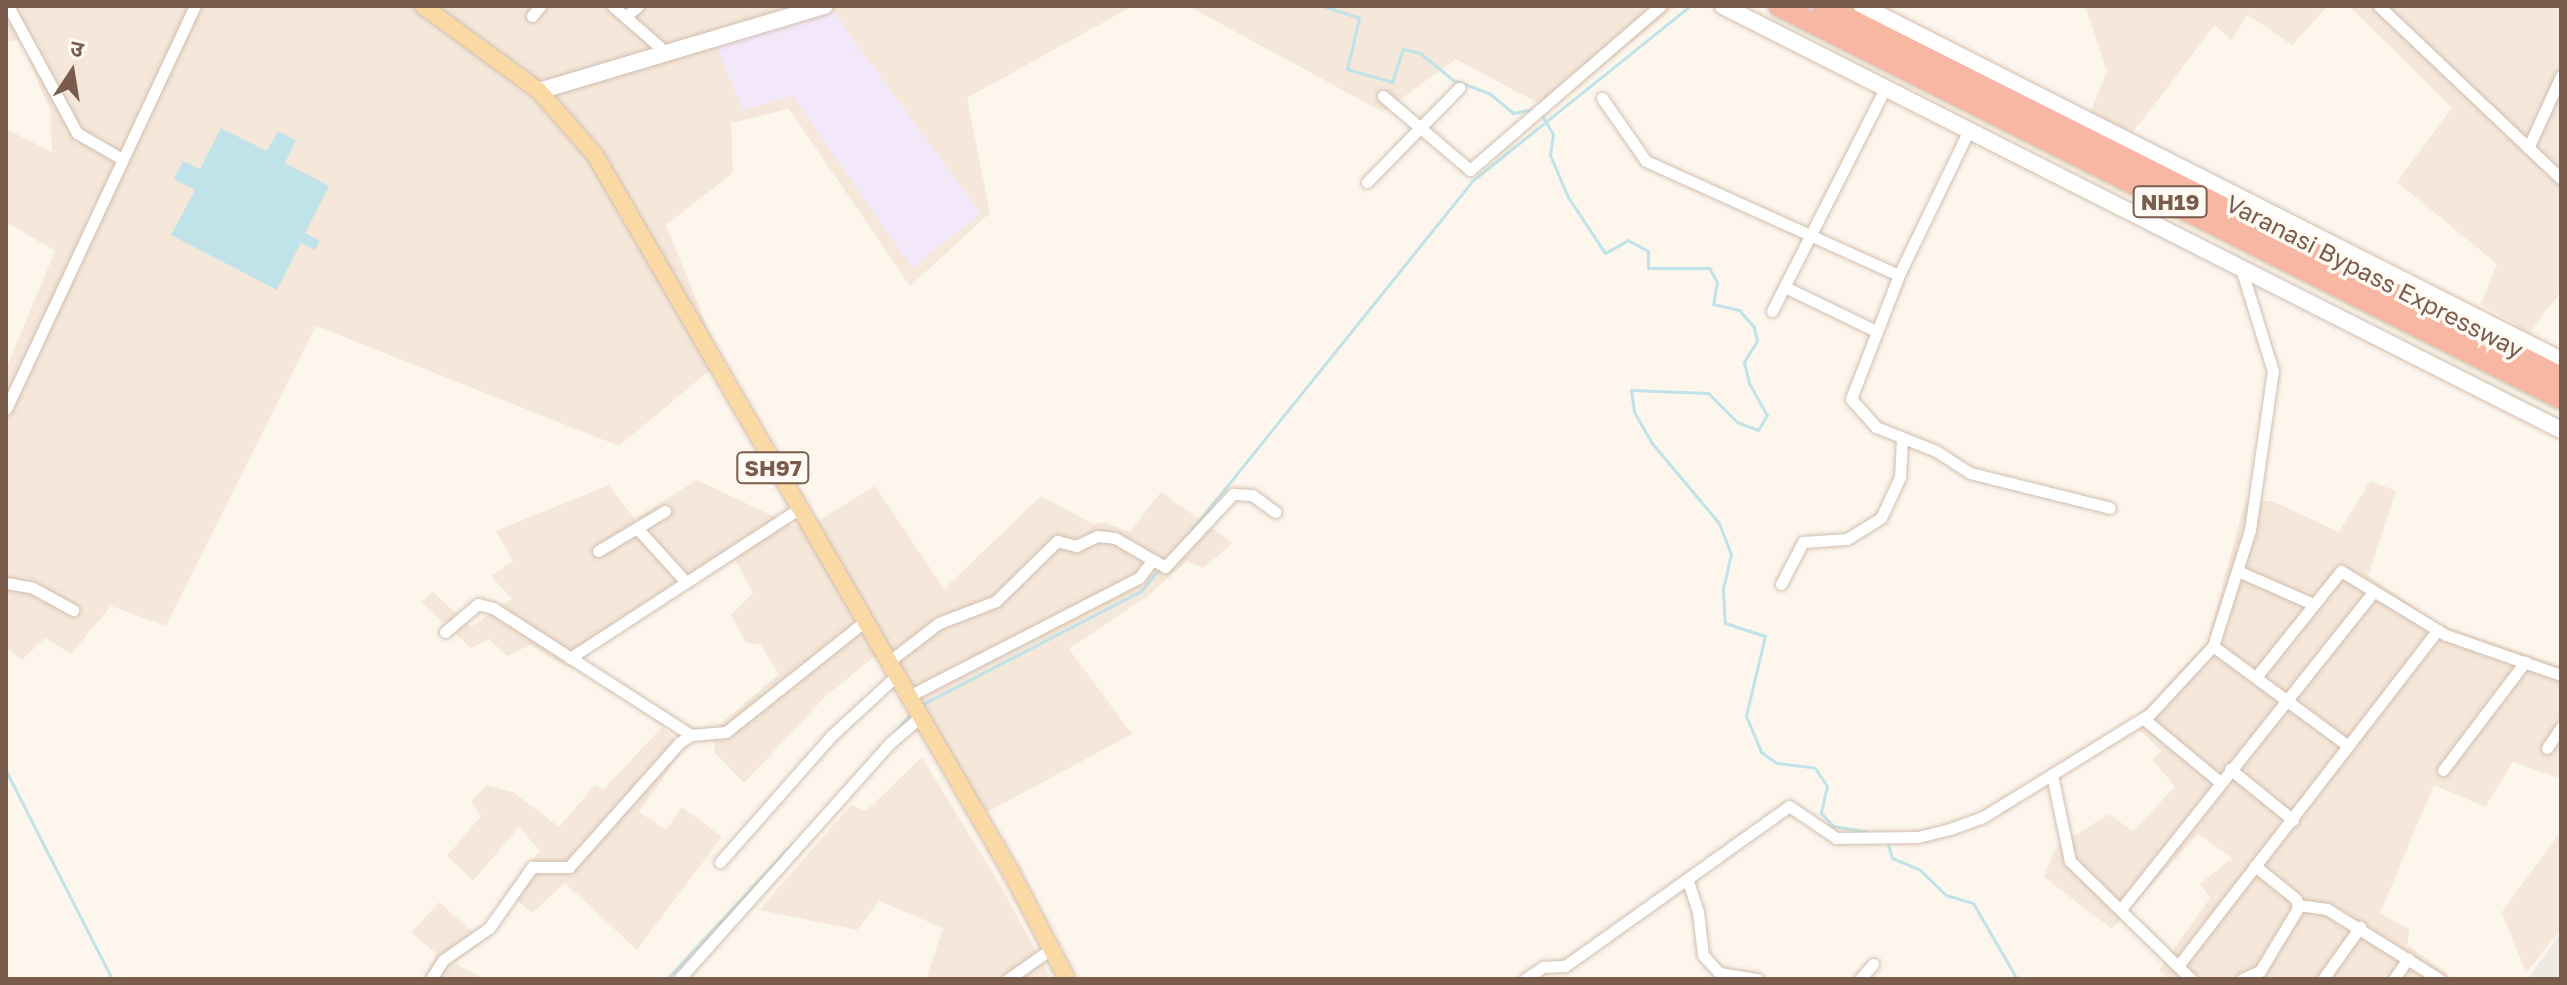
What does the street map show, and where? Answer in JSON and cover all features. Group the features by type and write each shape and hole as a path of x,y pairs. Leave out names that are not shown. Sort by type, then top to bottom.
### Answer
{"highway":[{"name":"Varanasi Bypass Expressway","path":"1779,6 2561,399"},
{"name":"Varanasi Bypass Expressway","path":"1824,6 2561,377"}],"main road":[{"name":"SH97","path":"434,9 539,91 595,155 1067,979"}],"street":[{"path":"8,6 77,133 122,159"},
{"path":"6,409 195,6"},
{"path":"613,6 627,15 663,50"},
{"path":"627,15 638,6"},
{"path":"539,91 784,11 825,6"},
{"path":"1383,96 1470,170 1532,113 1660,6"},
{"path":"1723,6 2561,430"},
{"path":"1862,6 2561,360"},
{"path":"2379,6 2561,179"},
{"path":"2528,148 2561,76"},
{"path":"1367,182 1459,88"},
{"path":"1772,311 1814,235 1885,88"},
{"path":"1602,98 1646,161 1899,275"},
{"path":"1969,130 1899,275 1851,399 1876,427 1902,440 1936,451 1970,473 2110,508"},
{"path":"1525,979 1543,967 1565,966 1789,806 1836,838 1900,837 1983,817 2144,719 2213,646 2240,572 2259,484 2273,371 2241,268"},
{"path":"1785,287 1876,331"},
{"path":"1781,584 1803,542 1847,539 1881,518 1900,477 1902,440"},
{"path":"720,862 891,670 939,623 996,601 1057,541 1076,546 1104,535 1165,567 1177,559 1233,494 1252,495 1275,512"},
{"path":"570,658 797,510"},
{"path":"598,551 665,511"},
{"path":"637,528 685,581"},
{"path":"907,697 1139,578 1151,562"},
{"path":"2256,677 2341,571 2438,630 2561,675"},
{"path":"2240,572 2313,604"},
{"path":"6,583 33,588 73,610"},
{"path":"2121,909 2285,699 2374,591"},
{"path":"445,632 470,609 483,605 691,735 726,732 864,622"},
{"path":"2178,966 2438,630"},
{"path":"2213,646 2348,746"},
{"path":"2443,770 2525,662"},
{"path":"679,979 890,743 919,718"},
{"path":"2144,719 2220,782"},
{"path":"2547,748 2561,727"},
{"path":"431,979 443,960 489,928 532,867 569,867 691,735"},
{"path":"2230,769 2293,820"},
{"path":"2052,775 2070,861 2191,979"},
{"path":"2255,866 2298,905 2327,909 2439,979"},
{"path":"1688,881 1698,912 1703,955 1719,973 1758,979"},
{"path":"2244,979 2260,971 2298,905"},
{"path":"2323,979 2360,927"},
{"path":"1008,979 1051,949"},
{"path":"2394,979 2408,958"},
{"path":"1860,979 1873,964"}],"shaded area":[{"path":"6,6 1133,6 967,98 990,213 910,286 789,109 731,123 733,173 666,225 721,361 619,446 316,326 166,626 111,606 71,654 45,638 22,660 6,648 6,369 55,251 6,222 6,129 52,152 50,110 20,39 6,42"},
{"path":"829,6 981,214 912,268 793,96 743,110 713,38"},
{"path":"1188,6 1677,6 1549,109 1456,59 1383,112"},
{"path":"2085,6 2328,6 2292,45 2248,15 2231,40 2215,25 2133,132 2090,114 2107,71"},
{"path":"2349,6 2561,6 2561,292 2529,333 2481,304 2497,264 2397,182 2452,108"},
{"path":"697,480 794,526 818,521 875,486 944,589 1041,496 1093,524 1104,522 1130,532 1161,492 1233,543 1203,568 1187,561 1149,595 1069,649 1132,734 982,815 885,648 826,696 744,783 714,752 716,728 779,674 760,644 746,643 731,615 753,593 735,559 566,667 530,645 507,656 489,639 471,648 421,602 433,592 471,627 512,599 491,576 513,561 496,531 609,485 635,519"},
{"path":"2370,481 2396,491 2368,576 2442,625 2561,666 2561,779 2513,762 2485,807 2434,785 2380,913 2410,930 2407,945 2453,979 2169,979 2159,970 2210,898 2200,884 2232,858 2198,834 2112,929 2044,877 2056,847 2109,814 2133,831 2175,787 2152,759 2161,751 2132,722 2208,641 2245,501 2272,501 2339,532"},
{"path":"662,727 684,748 639,812 666,830 682,807 722,837 637,950 565,883 532,913 506,891 540,851 519,827 473,881 447,856 481,816 471,802 486,785 513,792 559,827 595,785 604,789"},
{"path":"922,757 1003,890 1051,979 926,979 943,928 879,901 857,930 759,910 851,805 866,811"},
{"path":"2561,831 2561,929 2526,973 2502,912"},
{"path":"439,902 483,941 454,963 485,979 424,979 437,954 411,933"},
{"path":"2561,932 2561,979 2528,979"}],"water":[{"path":"221,128 267,151 278,131 296,140 285,163 329,186 305,233 320,241 315,250 301,243 277,290 171,235 195,190 174,179 183,161 200,169"}],"waterway":[{"path":"1323,6 1359,18 1347,69 1392,82 1403,49 1420,53 1453,80 1489,93 1513,113 1533,109"},
{"path":"1186,537 1472,181 1690,6"},
{"path":"1541,114 1553,134 1550,155 1568,197 1605,253 1628,240 1648,251 1648,268 1709,268 1717,282 1713,304 1739,310 1754,327 1757,341 1744,362 1749,383 1767,415 1758,430 1737,422 1708,393 1631,390 1634,412 1651,442 1719,523 1731,554 1723,590 1725,623 1765,636 1746,716 1761,752 1777,763 1815,768 1827,786 1821,813 1833,826 1867,832"},
{"path":"923,704 1141,591 1158,570"},
{"path":"894,733 910,714"},
{"path":"6,771 112,979"},
{"path":"1887,841 1892,858 1920,870 1946,895 1973,903 2017,979"},
{"path":"667,979 792,844"}]}
